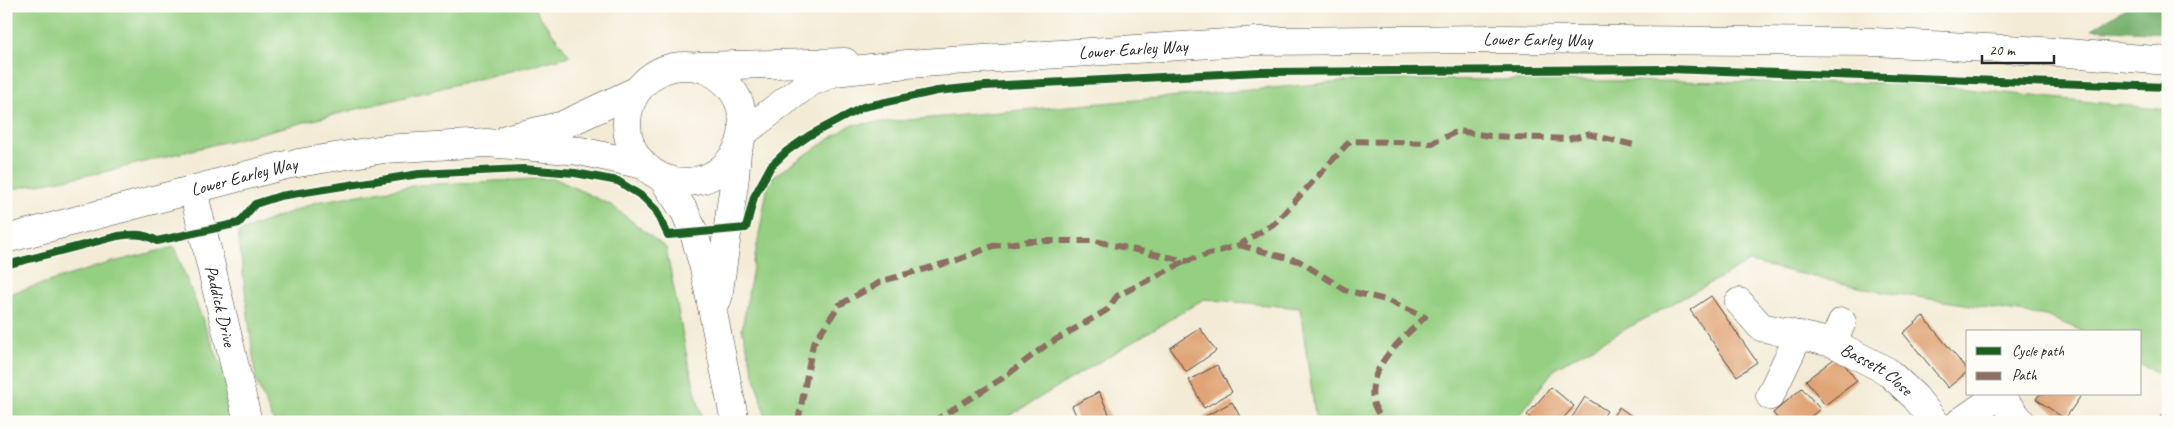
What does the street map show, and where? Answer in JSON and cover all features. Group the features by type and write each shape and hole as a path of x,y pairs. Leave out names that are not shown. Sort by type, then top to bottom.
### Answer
{"main road":[{"name":"Lower Earley Way","path":"740,142 809,83 835,72 907,64 1257,41 1494,39 1874,42 2042,51 2168,61"},
{"name":"Lower Earley Way","path":"691,66 830,62 907,64"},
{"path":"714,325 744,122 738,99 724,80 707,70 691,66 672,67 654,75 638,90 632,101 628,118 629,139 636,156 653,171 685,212 694,233 704,268 714,325 735,422"},
{"name":"Lower Earley Way","path":"487,143 563,124 638,90"},
{"path":"653,171 682,182 709,178 724,168 740,142"},
{"name":"Lower Earley Way","path":"6,239 286,165 384,149 487,143 580,151 653,171"},
{"name":"Paddick Drive","path":"194,190 248,422"},
{"name":"Bassett Close","path":"1739,302 1761,327 1798,335 1837,333 1915,397 1935,422"},
{"path":"1770,396 1798,335"},
{"path":"1960,422 1998,396"},
{"path":"2000,396 2020,420"}],"green space":[{"path":"6,6 532,6 570,56 104,172 6,190"},
{"path":"2129,6 2168,6 2168,33 2092,29"},
{"path":"1375,79 1908,83 2168,110 2168,380 2142,365 2142,330 2080,330 2046,316 1876,291 1749,262 1556,367 1514,422 1316,422 1300,308 1204,299 999,422 767,422 742,329 769,179 851,125"},
{"path":"554,178 611,205 666,248 687,357 703,422 274,422 256,381 238,232 316,202 419,185"},
{"path":"174,247 243,422 6,422 6,295 109,263"}],"building":[{"path":"1711,296 1757,362 1737,376 1690,310"},
{"path":"1923,316 1966,369 1966,373 1948,388 1903,333"},
{"path":"1200,328 1216,351 1186,372 1170,348"},
{"path":"1838,356 1857,381 1825,405 1806,380"},
{"path":"1217,365 1232,392 1204,408 1189,380"},
{"path":"1551,387 1574,406 1560,422 1535,422 1527,415"},
{"path":"1802,388 1820,409 1804,422 1780,422 1773,413"},
{"path":"1099,392 1111,418 1103,422 1079,422 1072,406"},
{"path":"2038,396 2081,396 2065,419 2036,399"},
{"path":"1585,397 1607,411 1600,422 1569,422"},
{"path":"1232,402 1243,422 1207,422 1204,417"},
{"path":"1619,407 1640,422 1609,422"},
{"path":"2164,413 2168,416 2168,422 2157,422"}],"marked path":[{"path":"798,422 813,344 839,305 882,281 957,260 993,246 1029,241 1095,241 1186,261 1239,245 1275,223 1350,141 1432,143 1458,131 1490,136 1568,139 1587,134 1634,145"},
{"path":"1239,245 1299,261 1345,290 1386,300 1425,317 1388,354 1376,376 1373,388 1373,401 1383,422"},
{"path":"932,422 1003,378 1045,346 1107,310 1117,296 1186,261"}],"cycle path":[{"path":"6,265 118,236 138,235 157,241 239,223 255,204 280,196 419,174 523,169 575,173 618,181 643,197 656,210 668,235 746,228 754,197 771,166 787,151 810,135 863,107 937,91 985,86 1260,72 1668,69 2168,87"}]}
